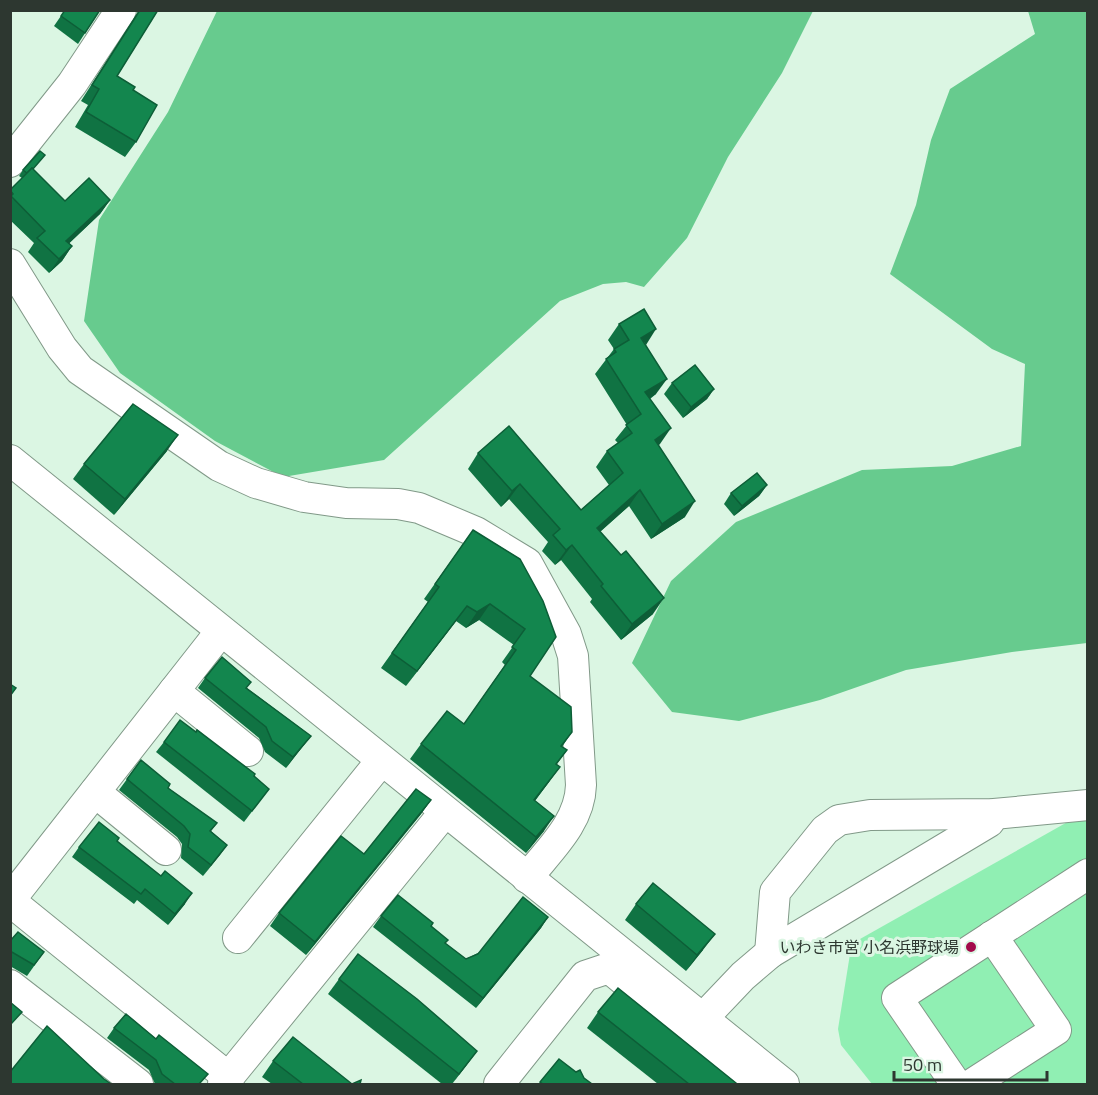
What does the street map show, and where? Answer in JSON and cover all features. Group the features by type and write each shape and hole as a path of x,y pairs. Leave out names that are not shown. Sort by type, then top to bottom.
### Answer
{"street":[{"path":"10,162 72,84 121,10"},
{"path":"10,264 62,348 80,370 219,466 256,483 304,497 346,503 398,504 429,511 476,532 527,563 566,634 573,656 581,791 580,807 574,818 527,878"},
{"path":"10,460 444,813 784,1084"},
{"path":"221,631 10,901 226,1081 444,813"},
{"path":"174,691 248,751"},
{"path":"238,938 381,761"},
{"path":"95,792 166,850"},
{"path":"770,953 775,892 831,825 839,820 870,814 994,814 1088,805"},
{"path":"703,1018 742,976 770,953 989,822 994,814"},
{"path":"956,1084 897,998 1088,874"},
{"path":"972,1084 1056,1030 992,936"},
{"path":"499,1084 585,976 609,968 750,1084"},
{"path":"10,985 138,1084"}],"green space":[{"path":"217,11 813,11 782,73 728,157 687,238 644,287 626,282 603,284 560,301 384,460 283,477 215,441 120,373 84,321 99,220 168,112"},
{"path":"1028,11 1087,11 1087,643 1012,652 906,670 820,700 739,721 672,712 632,663 671,581 736,522 862,470 952,466 1021,446 1025,364 992,349 890,274 916,205 931,140 950,89 1035,34"},
{"name":"いわき市営 小名浜野球場","path":"1087,811 1087,1084 872,1084 841,1045 838,1029 850,954 860,939"}],"building":[{"path":"65,10 100,10 85,33 61,16"},
{"path":"140,10 158,10 117,76 135,87 133,90 157,105 136,142 86,112 99,89 92,85"},
{"path":"40,151 45,155 27,173 23,170"},
{"path":"32,168 65,201 89,178 110,200 66,241 72,246 59,259 37,238 45,231 11,196 13,194 10,190"},
{"path":"644,309 656,329 641,338 667,379 645,392 671,428 655,440 695,501 662,524 640,490 597,528 621,555 626,551 664,598 632,624 572,545 566,550 553,535 560,529 520,484 512,491 478,453 509,426 581,510 623,473 607,451 632,433 626,425 641,414 606,359 616,352 614,349 629,340 619,324"},
{"path":"695,365 714,389 691,407 672,383"},
{"path":"133,404 178,435 125,499 84,464"},
{"path":"757,473 767,485 742,506 731,493"},
{"path":"473,530 520,559 543,601 556,637 530,676 571,707 572,732 561,746 567,750 556,764 560,767 534,800 554,816 536,837 421,744 447,711 464,724 516,650 512,647 525,629 490,604 477,612 467,606 417,671 392,653 439,587 435,584"},
{"path":"222,657 251,682 246,688 311,736 293,757 272,741 266,727 205,678"},
{"path":"10,684 16,688 10,696"},
{"path":"180,720 196,732 197,730 255,774 254,776 269,789 252,811 164,742"},
{"path":"141,760 170,784 168,788 217,823 210,831 227,845 211,865 188,847 190,834 184,826 127,779"},
{"path":"416,789 431,800 315,942 279,913 341,836 364,854"},
{"path":"99,822 119,838 117,841 161,876 165,871 192,893 175,914 145,889 141,894 79,847"},
{"path":"653,883 715,934 697,955 636,904"},
{"path":"398,895 433,923 431,926 448,940 445,943 466,959 478,954 523,897 548,917 483,998 381,916"},
{"path":"18,932 44,952 34,965 10,951 10,941"},
{"path":"358,954 417,999 477,1051 459,1074 339,979"},
{"path":"618,988 736,1083 689,1084 598,1012"},
{"path":"10,1002 22,1012 10,1025"},
{"path":"126,1014 156,1039 159,1035 208,1074 199,1084 175,1084 162,1074 156,1060 114,1028"},
{"path":"47,1026 111,1084 10,1084 10,1072"},
{"path":"293,1037 352,1084 303,1084 273,1061"},
{"path":"559,1059 576,1072 580,1070 584,1078 592,1084 543,1084 540,1082"}],"place":[{"name":"いわき市営 小名浜野球場","path":"971,947"}]}
